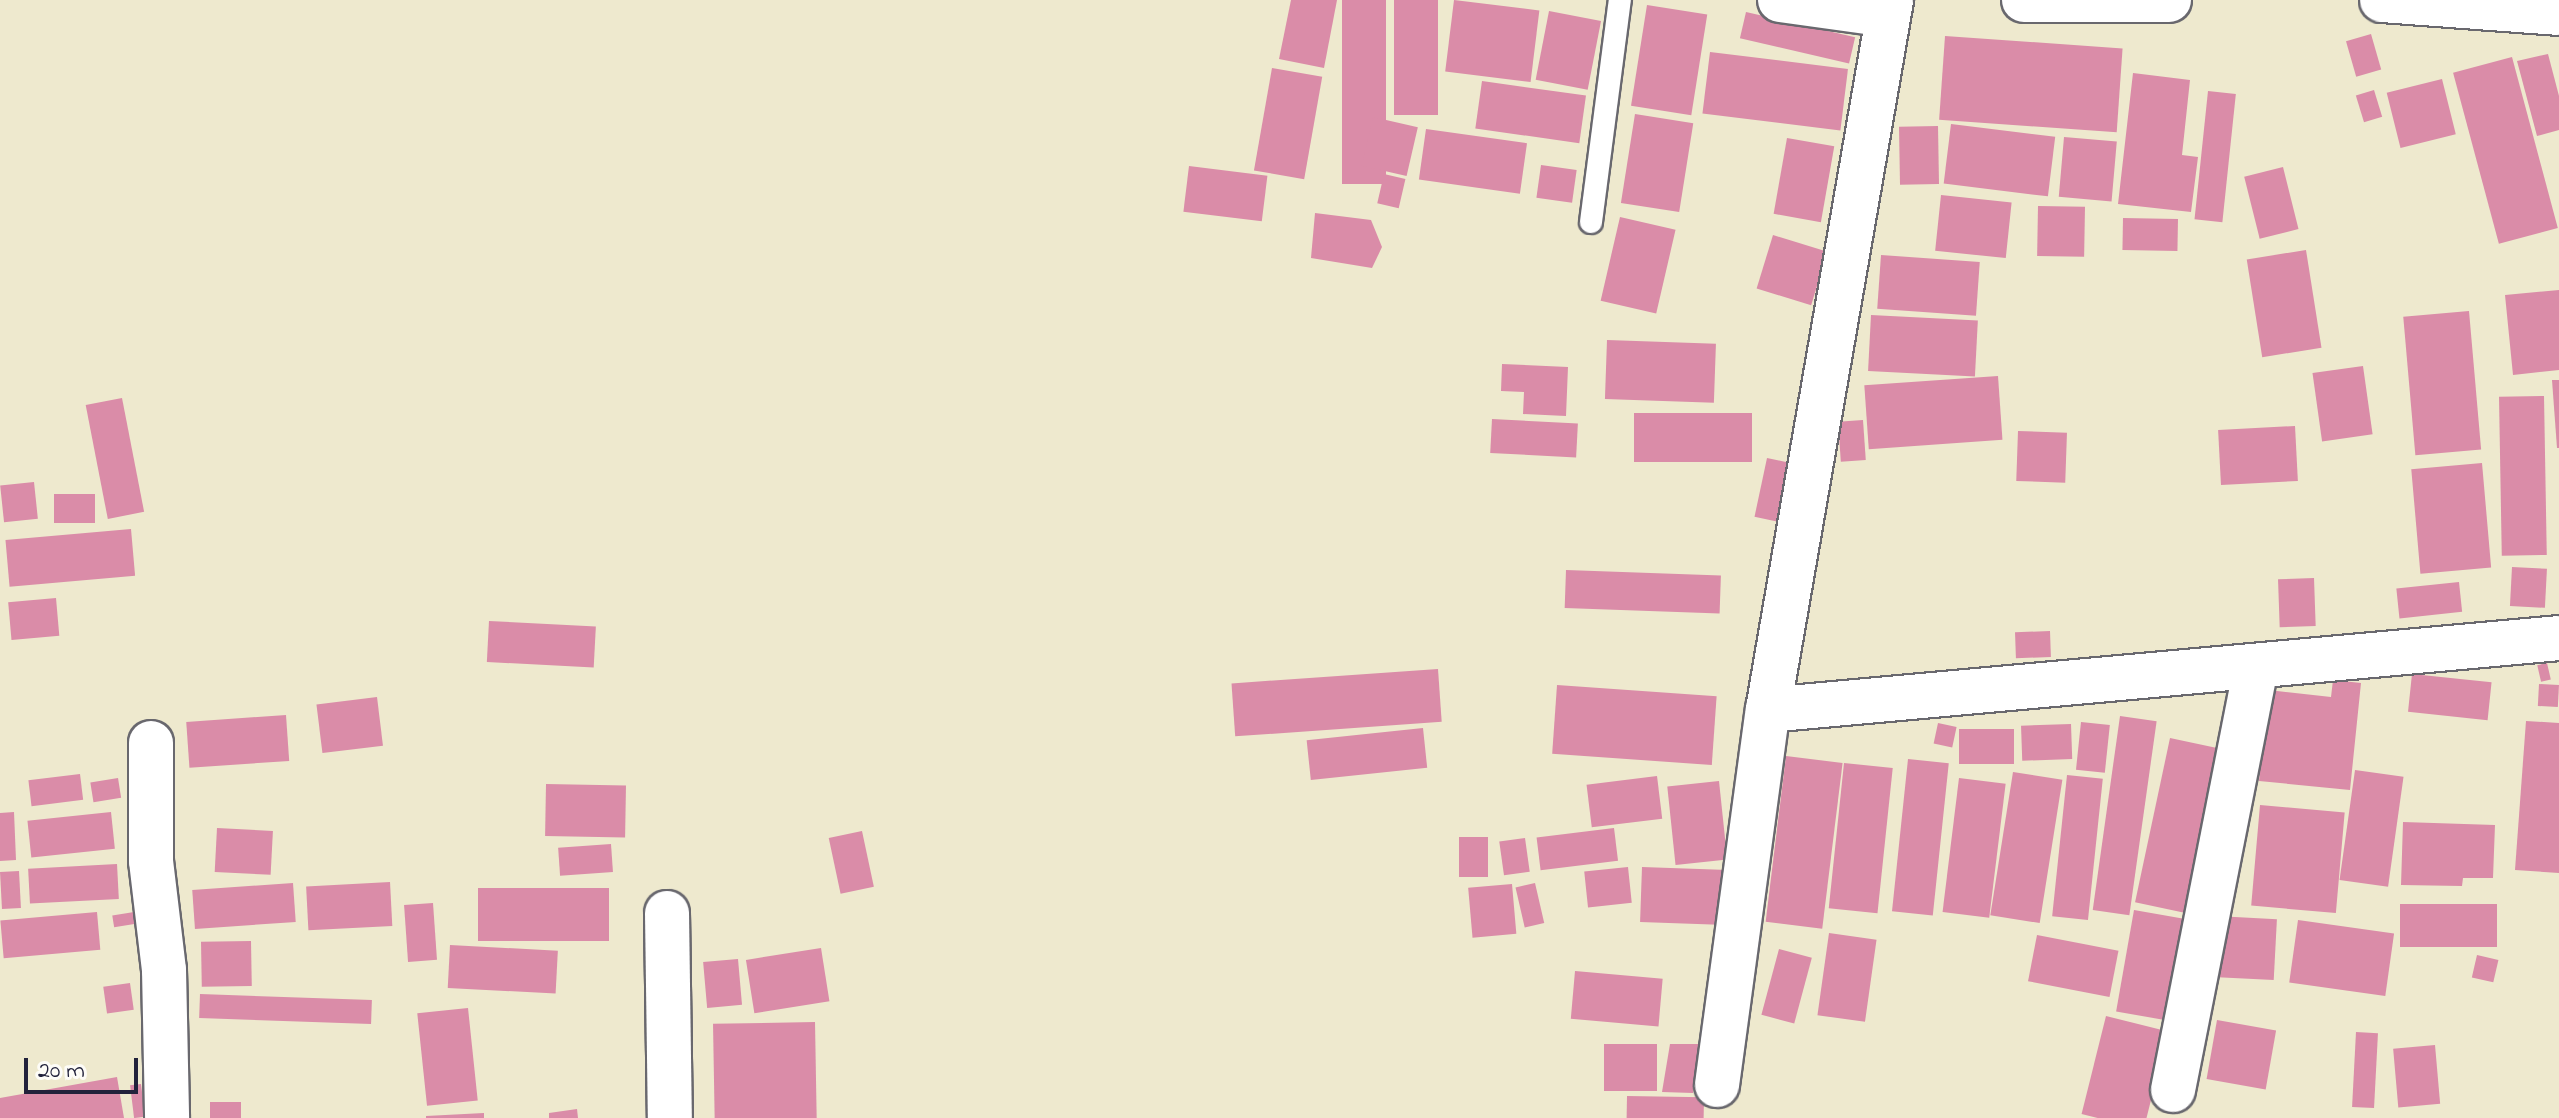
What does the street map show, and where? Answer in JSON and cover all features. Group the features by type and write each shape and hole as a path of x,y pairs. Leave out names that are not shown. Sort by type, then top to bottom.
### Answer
{"street":[{"path":"1717,1085 1768,710 1889,8 1780,0"},
{"path":"2024,0 2169,0"},
{"path":"2382,0 2559,13"},
{"path":"1768,710 2256,667 2339,654 2559,638"},
{"path":"2173,1090 2256,667"},
{"path":"151,743 151,861 164,970 167,1118"},
{"path":"667,913 670,1118"}],"lane":[{"path":"1591,222 1620,0"}],"building":[{"path":"1291,0 1337,0 1324,68 1279,59"},
{"path":"1342,0 1386,0 1386,184 1342,184"},
{"path":"1394,0 1438,0 1438,115 1394,115"},
{"path":"1454,0 1539,10 1531,82 1445,71"},
{"path":"1647,5 1707,15 1691,115 1631,106"},
{"path":"1549,11 1601,21 1588,90 1536,80"},
{"path":"1746,12 1855,37 1849,64 1740,38"},
{"path":"2371,34 2381,70 2356,77 2346,41"},
{"path":"1945,36 2123,48 2117,132 1939,120"},
{"path":"1710,52 1848,69 1840,130 1702,114"},
{"path":"2548,54 2559,96 2559,130 2537,136 2517,61"},
{"path":"2512,57 2558,228 2499,244 2453,73"},
{"path":"1272,68 1322,77 1304,179 1254,170"},
{"path":"2133,73 2190,80 2182,155 2198,157 2191,212 2118,204"},
{"path":"2442,79 2456,134 2400,148 2387,93"},
{"path":"1482,81 1586,96 1579,143 1475,129"},
{"path":"2374,90 2382,117 2364,122 2356,96"},
{"path":"2208,91 2236,94 2222,222 2195,219"},
{"path":"1635,114 1693,123 1679,212 1621,203"},
{"path":"1373,117 1418,127 1407,176 1362,166"},
{"path":"1951,124 2055,137 2048,196 1944,184"},
{"path":"1938,126 1939,184 1900,185 1899,127"},
{"path":"1426,129 1527,143 1520,194 1419,180"},
{"path":"2064,137 2117,142 2112,201 2059,197"},
{"path":"1787,138 1834,146 1821,222 1774,214"},
{"path":"1541,165 1577,170 1572,203 1536,198"},
{"path":"1189,166 1267,176 1262,221 1183,212"},
{"path":"2283,167 2298,229 2260,239 2244,177"},
{"path":"1384,174 1405,179 1399,208 1377,203"},
{"path":"1941,195 2012,202 2006,258 1935,251"},
{"path":"2038,206 2085,207 2084,257 2037,256"},
{"path":"1315,213 1371,220 1382,247 1372,268 1311,258"},
{"path":"1620,217 1676,230 1656,314 1601,301"},
{"path":"2123,218 2178,219 2177,251 2122,250"},
{"path":"1773,235 1828,252 1811,305 1757,289"},
{"path":"2306,250 2321,348 2262,357 2247,259"},
{"path":"1881,255 1980,262 1976,316 1877,309"},
{"path":"2559,290 2559,370 2513,375 2505,295"},
{"path":"2469,311 2481,449 2415,455 2403,317"},
{"path":"1871,315 1978,321 1975,377 1868,371"},
{"path":"1607,340 1716,344 1714,403 1605,399"},
{"path":"1502,364 1568,367 1566,416 1523,414 1524,392 1501,391"},
{"path":"2363,366 2373,434 2322,441 2312,373"},
{"path":"1998,376 2002,440 1869,449 1864,385"},
{"path":"2552,380 2559,380 2559,448 2557,448"},
{"path":"2544,396 2547,555 2502,556 2499,397"},
{"path":"122,398 144,512 108,519 86,405"},
{"path":"1634,413 1752,413 1752,462 1634,462"},
{"path":"1492,419 1578,424 1576,457 1490,453"},
{"path":"1863,420 1866,460 1841,462 1838,422"},
{"path":"2295,426 2298,481 2221,485 2218,430"},
{"path":"2018,431 2067,433 2065,483 2016,481"},
{"path":"1767,458 1790,463 1778,522 1755,517"},
{"path":"2482,463 2491,568 2420,574 2411,469"},
{"path":"34,482 38,519 4,522 0,486"},
{"path":"54,494 95,494 95,523 54,523"},
{"path":"131,529 135,576 10,587 5,540"},
{"path":"2512,567 2547,569 2545,608 2510,606"},
{"path":"1566,570 1721,575 1720,613 1565,608"},
{"path":"2314,578 2316,626 2280,627 2278,579"},
{"path":"2459,582 2462,612 2399,618 2396,589"},
{"path":"56,598 59,636 11,640 8,602"},
{"path":"489,621 596,627 594,668 487,662"},
{"path":"2050,631 2051,657 2016,658 2015,632"},
{"path":"2547,663 2551,680 2541,682 2537,665"},
{"path":"1438,669 1442,722 1235,736 1232,683"},
{"path":"2412,674 2492,682 2488,720 2408,712"},
{"path":"2333,680 2361,683 2350,790 2259,781 2268,690 2331,697"},
{"path":"2539,684 2559,685 2558,707 2538,706"},
{"path":"1557,685 1717,696 1712,765 1552,754"},
{"path":"377,697 383,746 322,753 316,704"},
{"path":"286,715 289,761 189,768 186,722"},
{"path":"2120,716 2157,721 2129,915 2093,910"},
{"path":"2526,721 2559,723 2559,873 2515,870"},
{"path":"2081,722 2110,725 2105,773 2076,770"},
{"path":"1938,723 1957,727 1952,747 1934,744"},
{"path":"2071,724 2072,759 2022,761 2021,726"},
{"path":"1423,728 1427,768 1311,780 1307,740"},
{"path":"1959,729 2014,729 2014,764 1959,764"},
{"path":"2170,738 2223,749 2188,914 2135,902"},
{"path":"1786,756 1843,763 1822,929 1766,922"},
{"path":"1908,759 1949,763 1933,915 1892,911"},
{"path":"1844,763 1893,768 1877,913 1829,908"},
{"path":"2355,770 2404,777 2388,887 2340,880"},
{"path":"2013,772 2062,780 2040,923 1990,915"},
{"path":"80,774 83,800 32,806 28,780"},
{"path":"2067,775 2103,779 2088,920 2052,916"},
{"path":"1657,776 1662,819 1592,827 1587,785"},
{"path":"118,778 121,798 93,802 90,782"},
{"path":"1959,778 2006,784 1989,918 1943,912"},
{"path":"1719,781 1727,860 1676,865 1667,786"},
{"path":"546,784 626,785 625,837 545,836"},
{"path":"2260,805 2345,812 2336,913 2251,906"},
{"path":"14,812 16,860 0,861 0,813"},
{"path":"111,812 115,849 31,858 27,821"},
{"path":"2403,822 2495,825 2493,878 2463,878 2462,886 2401,885"},
{"path":"217,828 273,831 271,875 215,872"},
{"path":"1614,828 1618,861 1541,870 1537,838"},
{"path":"862,831 874,887 841,894 829,838"},
{"path":"1459,837 1488,837 1488,877 1459,877"},
{"path":"1525,838 1530,872 1504,875 1499,842"},
{"path":"611,844 613,872 560,876 558,848"},
{"path":"117,864 119,899 30,904 28,869"},
{"path":"1628,867 1632,903 1588,907 1584,872"},
{"path":"1642,867 1728,870 1726,925 1640,922"},
{"path":"19,871 21,908 2,909 0,872"},
{"path":"390,882 392,926 308,930 306,886"},
{"path":"293,883 296,922 195,929 192,890"},
{"path":"1535,883 1544,923 1525,927 1516,887"},
{"path":"1512,884 1516,934 1473,938 1468,888"},
{"path":"478,888 609,888 609,941 478,941"},
{"path":"433,903 437,960 408,962 404,905"},
{"path":"2400,904 2497,904 2497,947 2400,947"},
{"path":"2134,910 2188,920 2170,1021 2116,1011"},
{"path":"97,912 100,950 4,958 0,920"},
{"path":"134,912 136,924 114,927 112,915"},
{"path":"2216,916 2277,919 2274,980 2213,977"},
{"path":"2298,920 2394,933 2385,996 2289,982"},
{"path":"1829,933 1877,940 1865,1022 1817,1015"},
{"path":"2037,935 2118,951 2110,997 2028,981"},
{"path":"251,941 252,986 202,987 201,942"},
{"path":"450,945 558,951 556,994 448,988"},
{"path":"821,948 829,1001 754,1013 746,960"},
{"path":"1779,949 1812,958 1794,1023 1761,1015"},
{"path":"2477,955 2498,960 2493,982 2472,977"},
{"path":"738,959 742,1005 707,1008 703,962"},
{"path":"1575,971 1663,979 1658,1026 1571,1019"},
{"path":"130,983 134,1010 107,1013 103,987"},
{"path":"200,994 372,1000 371,1024 199,1018"},
{"path":"468,1008 478,1100 427,1106 417,1013"},
{"path":"2106,1016 2168,1031 2147,1118 2098,1118 2082,1114"},
{"path":"2217,1020 2276,1030 2266,1090 2207,1079"},
{"path":"815,1022 817,1118 715,1118 713,1024"},
{"path":"2356,1032 2378,1033 2374,1108 2352,1107"},
{"path":"1604,1044 1657,1044 1657,1091 1604,1091"},
{"path":"1670,1044 1700,1044 1693,1093 1662,1092"},
{"path":"2435,1045 2440,1104 2398,1107 2393,1049"},
{"path":"117,1077 124,1118 0,1118 0,1098"},
{"path":"141,1084 145,1117 134,1118 130,1085"},
{"path":"1627,1096 1704,1097 1704,1118 1627,1118"},
{"path":"210,1102 241,1102 241,1118 210,1118"},
{"path":"577,1109 578,1118 549,1118 549,1113"},
{"path":"484,1113 484,1118 426,1118 426,1116"}]}
